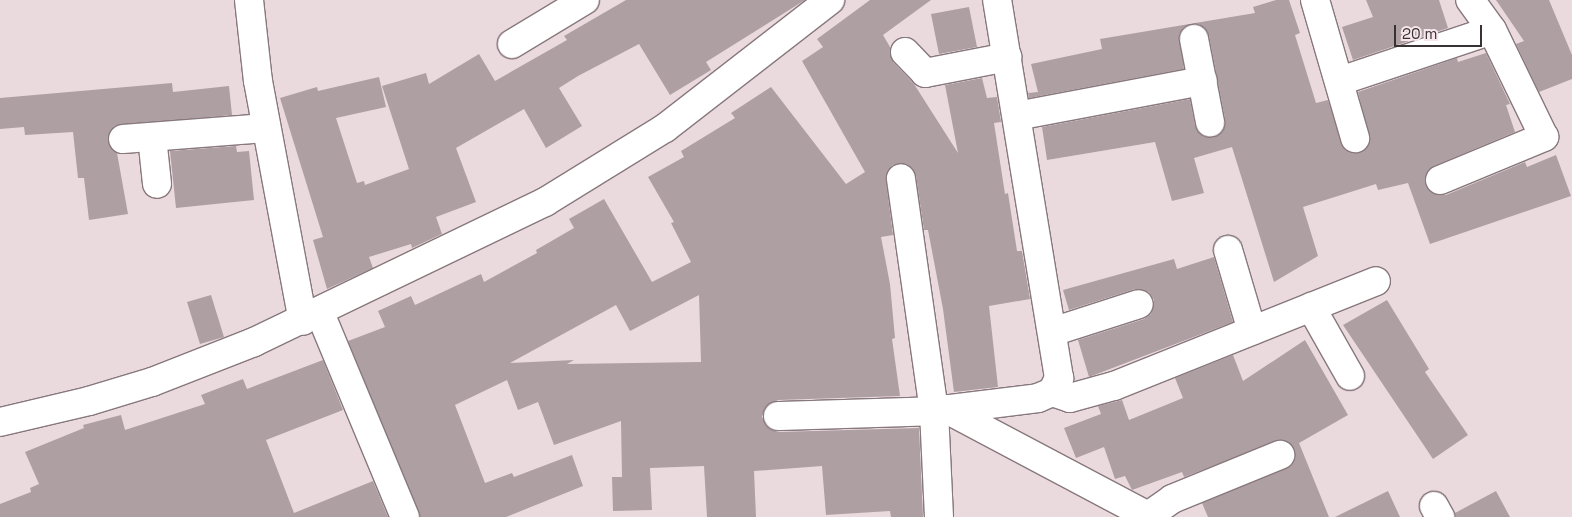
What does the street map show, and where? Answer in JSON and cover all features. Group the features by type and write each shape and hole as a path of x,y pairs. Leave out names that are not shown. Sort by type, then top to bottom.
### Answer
{"street":[{"path":"249,0 266,128 311,317 405,517"},
{"path":"512,44 585,0"},
{"path":"778,416 940,410 1038,398 1052,392 1059,378 997,0"},
{"path":"1315,0 1355,138"},
{"path":"1440,180 1544,137 1492,30 1470,0"},
{"path":"0,422 89,401 152,382 311,317 545,202 665,128 828,1"},
{"path":"1340,81 1492,30"},
{"path":"1194,39 1210,122"},
{"path":"905,52 924,73 1007,57"},
{"path":"1017,116 1203,81"},
{"path":"123,139 266,128"},
{"path":"152,137 157,184"},
{"path":"901,178 940,410 939,517"},
{"path":"1228,250 1252,331"},
{"path":"1052,392 1070,398 1114,386 1376,281"},
{"path":"1052,332 1139,304"},
{"path":"1311,307 1350,376"},
{"path":"940,410 1149,516 1172,499 1280,455"}],"building":[{"path":"626,0 805,0 706,62 711,70 670,95 639,44 578,76 559,88 582,126 546,148 524,109 456,148 476,202 436,217 442,234 412,248 411,244 369,257 373,268 327,289 313,240 323,237 280,98 317,87 318,91 379,77 386,107 336,118 357,183 364,181 365,185 409,169 382,86 426,73 429,84 479,54 495,81 567,40 564,36"},
{"path":"870,0 931,0 883,35 890,47 893,62 914,84 958,153 945,85 982,78 987,98 997,97 1001,122 994,123 1005,194 1008,193 1017,251 1022,251 1030,299 989,306 998,387 954,392 943,309 928,230 924,230 916,176 907,164 892,165 886,180 893,235 881,237 890,284 895,338 892,339 900,396 778,400 765,408 762,417 770,429 778,432 919,428 923,517 891,517 890,511 826,515 822,466 754,471 756,517 707,517 704,466 650,468 652,510 613,511 612,477 622,477 621,421 554,445 538,402 518,410 507,380 455,405 485,483 512,473 514,477 572,455 583,486 506,517 420,517 348,341 385,327 378,311 411,296 415,305 481,274 484,282 537,253 536,250 574,228 569,219 604,199 652,282 691,262 671,223 674,222 648,177 684,157 681,151 735,118 731,113 771,87 846,184 865,172 802,61 823,47 817,39","holes":["699,295 701,362 567,364 574,360 510,363 616,305 630,331"]},
{"path":"1276,0 1289,0 1300,33 1295,35 1316,103 1328,100 1345,150 1360,153 1370,141 1358,92 1457,58 1458,62 1486,53 1510,104 1506,105 1515,132 1434,166 1425,177 1426,186 1437,195 1446,195 1525,162 1527,167 1556,155 1571,196 1430,244 1408,183 1378,190 1376,184 1303,207 1318,256 1274,282 1232,147 1194,158 1204,193 1172,201 1155,142 1047,160 1042,127 1190,99 1195,125 1204,137 1220,134 1225,119 1209,36 1199,24 1184,27 1179,34 1184,69 1029,98 1028,93 1038,92 1031,64 1102,49 1100,39 1255,13 1253,7"},
{"path":"1366,0 1439,0 1448,28 1353,60 1342,27 1373,17"},
{"path":"1496,0 1549,0 1572,55 1572,79 1539,92 1516,44 1524,41"},
{"path":"969,7 977,47 939,54 931,14"},
{"path":"172,83 173,92 229,86 232,115 114,126 108,141 117,153 128,214 89,220 84,178 78,178 73,132 25,135 24,127 0,129 0,98"},
{"path":"236,146 237,152 249,151 254,200 176,208 170,151"},
{"path":"1214,257 1233,322 1089,377 1078,340 1144,319 1151,314 1154,300 1149,292 1135,289 1069,310 1063,290 1174,259 1177,269"},
{"path":"211,295 224,337 200,344 187,302"},
{"path":"1387,300 1429,369 1425,372 1468,435 1433,459 1343,325"},
{"path":"1305,340 1348,415 1299,443 1329,517 1208,517 1202,503 1292,465 1295,450 1283,440 1184,477 1182,472 1132,490 1125,476 1115,479 1104,447 1076,458 1064,428 1101,414 1098,406 1122,400 1129,420 1183,398 1175,378 1233,355 1243,381"},
{"path":"323,360 343,410 266,440 294,513 373,481 388,517 0,517 0,504 31,492 30,488 39,484 25,452 84,428 83,425 121,415 125,430 205,404 201,395 243,379 247,389"},
{"path":"1388,491 1400,517 1335,517"},
{"path":"1496,491 1510,517 1456,517 1455,513"}]}
